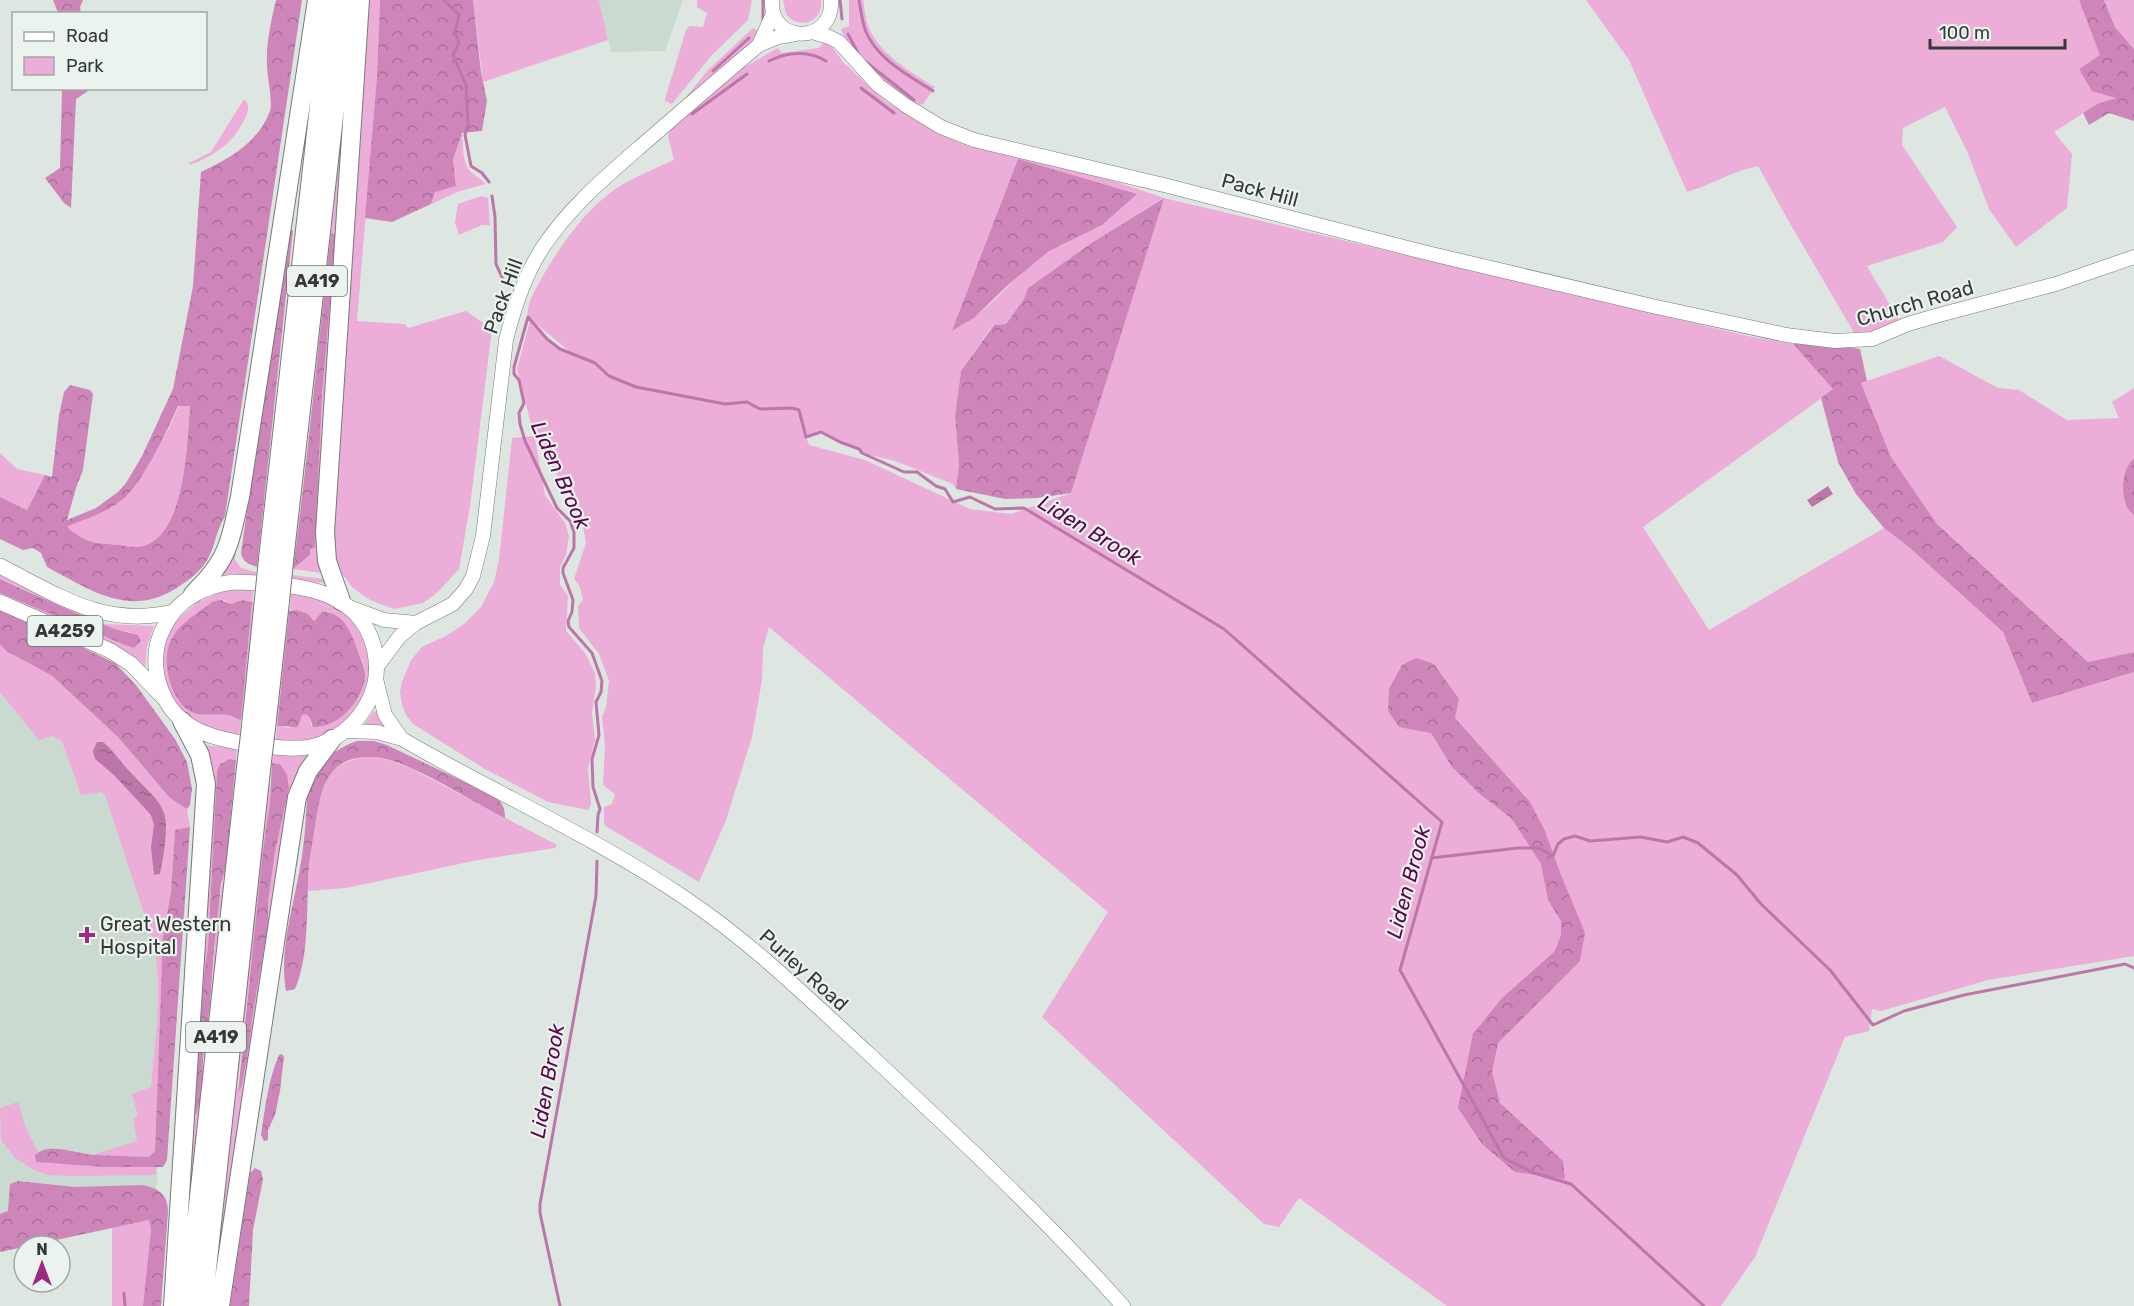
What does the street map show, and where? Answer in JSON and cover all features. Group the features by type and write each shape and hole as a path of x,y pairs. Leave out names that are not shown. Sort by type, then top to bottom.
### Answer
{"highway":[{"name":"A419","path":"193,594 215,569 224,554 237,508 317,0"},
{"name":"A419","path":"203,1306 331,0"},
{"name":"A419","path":"276,560 347,0"},
{"name":"A419","path":"344,604 327,561 325,522 360,0"},
{"name":"A419","path":"173,1306 206,784 200,755 182,722"},
{"name":"A419","path":"220,1306 297,797 308,771 338,735"},
{"name":"A419","path":"187,1306 254,769"}],"main road":[{"name":"A4259","path":"0,566 102,613 149,617 173,612"},
{"path":"225,583 254,583 316,591 344,604 368,633 374,647 376,673 372,693 363,710 338,735 317,745 303,748 262,745 214,737 182,722 163,697 156,672 156,648 173,612 193,594 225,583"},
{"name":"A4259","path":"0,602 111,651 130,664 163,697"}],"street":[{"path":"812,32 823,25 831,5"},
{"name":"Pack Hill","path":"831,5 839,42"},
{"path":"772,7 782,27 796,34"},
{"name":"Pack Hill","path":"759,45 772,7"},
{"name":"Pack Hill","path":"376,673 394,642 416,623 453,604 466,589 476,568 483,536 506,340 525,280 542,248 562,221 590,192 759,45 776,38 812,32 839,42 871,79 894,98 933,123 974,140 1168,186 1413,249 1702,317"},
{"name":"Church Road","path":"1702,317 1810,338 1863,341 1882,337 1908,324 2056,284 2134,257"},
{"path":"344,604 384,620 416,623"},
{"name":"Purley Road","path":"376,673 385,715 402,739"},
{"name":"Purley Road","path":"338,735 377,732 402,739 624,859 665,884 724,926 802,992 964,1142 1058,1236 1123,1306"}],"shaded area":[{"path":"599,0 683,0 665,51 611,52"},
{"name":"Great Western Hospital","path":"0,612 185,779 165,1090 156,1190 150,1220 72,1237 72,1234 12,1234 12,1249 0,1252"}],"green space":[{"path":"53,0 83,0 81,12 58,12"},
{"path":"276,0 302,0 225,516 206,562 183,584 158,597 141,601 125,601 109,597 78,584 47,567 41,553 33,548 23,550 0,539 0,497 27,510 45,475 52,477 59,415 64,392 70,385 90,390 93,394 83,470 67,520 96,508 118,492 142,456 173,389 193,286 201,172 232,155 251,141 270,111 267,57 269,32","holes":["178,406 190,406 181,488 166,528 154,541 138,547 98,543 82,538 69,529 68,526 110,508 130,492 154,456"]},
{"path":"366,0 380,0 377,76 357,321 405,324 408,328 466,311 492,329 470,506 459,569 438,592 423,603 394,609 370,600 339,574 333,539"},
{"path":"380,0 473,0 481,72 487,101 482,131 462,133 453,160 456,186 435,192 431,204 392,222 365,218 377,76"},
{"path":"473,0 599,0 608,40 483,82"},
{"path":"697,0 752,0 748,20 711,56 672,104 665,99 686,30 690,26 703,27 707,13 697,7"},
{"path":"783,0 821,0 821,8 819,14 810,22 797,22 786,14"},
{"path":"849,0 863,0 869,28 888,54 906,69 935,87 923,104 916,105 895,90 873,72 854,51 841,29 849,26"},
{"path":"1586,0 2079,0 2101,56 2079,69 2117,98 2099,103 2054,132 2072,154 2067,208 2016,247 1989,209 1967,151 1945,107 1903,128 1902,145 1957,227 1943,242 1867,266 1900,322 1856,336 1758,166 1687,192 1629,60"},
{"path":"2079,0 2104,0 2115,27 2134,49 2134,121 2109,113 2089,125 2083,113 2099,103 2116,98 2092,91 2079,69 2100,55"},
{"path":"2104,0 2134,0 2134,49 2115,27"},
{"path":"753,28 761,32 756,38 679,106 707,71"},
{"path":"824,42 833,48 844,63 885,101 935,132 965,145 1108,179 1164,198 1748,336 1793,344 1834,389 1643,527 1709,630 1884,528 1910,548 2003,632 2032,703 2134,672 2134,956 1988,980 1881,1011 1872,1009 1869,1031 1845,1037 1755,1257 1721,1306 1447,1306 1299,1198 1279,1227 1264,1224 1042,1017 1108,912 769,627 763,648 762,680 752,737 726,820 699,882 604,825 604,807 612,804 615,794 603,785 605,745 602,717 606,707 609,681 599,654 579,628 578,606 583,600 580,587 574,579 586,543 581,515 535,438 545,495 565,523 569,536 566,555 560,567 560,585 568,596 566,631 585,653 595,673 596,686 592,713 595,739 588,769 591,804 588,810 548,802 485,769 413,724 406,715 400,692 411,660 422,647 446,636 464,624 481,607 494,582 499,560 512,438 534,436 517,369 530,321 560,349 569,351 528,317 530,300 544,274 586,215 608,194 640,175 674,160 668,136 672,126 741,69 778,48 782,53 819,48","holes":["1018,159 1102,225 1048,251 979,314 953,330","1163,198 1071,493 1011,514 970,509 865,460 809,445 806,437 824,432 840,442 859,449 862,453 895,461 953,484 956,489 959,464 955,416 961,371 993,325 1006,324 1024,299 1028,288 1093,242"]},
{"path":"349,52 322,573 293,569 310,555 309,549 315,546 322,396 336,234 331,233"},
{"path":"62,90 90,90 76,99 71,208 64,203 45,178 60,168"},
{"path":"244,99 248,104 248,112 240,128 215,153 190,165 189,163 211,152"},
{"path":"462,132 466,164 471,172 486,184 460,191 431,204 435,192 456,185 453,160"},
{"path":"1018,159 1137,194 1102,225 1049,251 1008,285 974,318 952,331"},
{"path":"481,196 488,198 490,225 482,225 459,235 455,222 458,204"},
{"path":"1164,198 1071,493 1037,498 1005,499 956,489 959,464 955,416 961,371 994,325 1006,324 1024,299 1028,288 1093,242"},
{"path":"287,229 293,230 257,567 246,562 241,553"},
{"path":"331,233 336,234 322,396 315,547 310,549 310,555 293,569 308,443"},
{"path":"1793,344 1834,345 1860,349 1867,381 1861,383 1891,457 1937,524 2088,662 2134,652 2134,672 2032,703 2003,632 1910,548 1884,528 1856,494 1838,462 1821,398 1833,389"},
{"path":"1939,356 1998,388 2019,390 2067,420 2119,418 2112,402 2134,388 2134,510 2130,512 2134,515 2134,652 2088,662 1937,524 1891,457 1861,383"},
{"path":"190,405 181,488 166,528 154,541 138,547 98,543 82,538 69,529 67,526 92,517 122,499 168,430 179,406"},
{"path":"0,453 17,469 45,475 27,510 0,497"},
{"path":"2134,459 2134,515 2126,504 2123,487 2126,470"},
{"path":"238,534 235,560 241,568 256,572 256,577 221,575"},
{"path":"0,574 105,624 154,626 147,647 145,669 0,597 0,593 125,645 130,632 96,623 80,616 0,579"},
{"path":"292,575 324,579 325,583 291,580"},
{"path":"0,579 93,621 138,635 141,641 134,648 125,645 0,593"},
{"path":"254,588 252,602 242,600 231,604 224,600 198,613 178,630 168,653 167,666 171,682 184,706 196,714 223,714 241,720 239,736 214,732 192,719 171,695 162,662 168,634 186,612 212,596 226,591"},
{"path":"291,593 321,599 344,613 359,632 369,662 365,692 350,718 339,729 313,741 276,740 277,726 289,728 306,714 310,718 311,725 318,727 337,718 353,705 358,697 364,677 364,666 351,635 341,620 322,612 314,621 308,614 289,612 277,723 272,723 284,610 290,610"},
{"path":"221,600 231,604 242,600 252,602 241,720 223,714 203,715 188,710 181,704 168,675 167,653 177,631 186,621 208,605"},
{"path":"252,602 258,604 245,719 241,718"},
{"path":"0,608 115,663 136,685 175,739 187,762 192,789 190,805 187,809 170,798 118,737 51,675 6,651 0,644"},
{"path":"296,610 308,614 314,621 322,612 341,619 352,636 364,669 363,685 355,703 340,718 323,726 313,727 306,714 302,715 298,727 277,726 289,612"},
{"path":"0,644 6,651 51,675 118,737 170,798 187,809 190,827 175,831 171,892 163,936 155,1151 150,1157 92,1155 137,1141 133,1118 138,1116 132,1094 151,1087 156,1030 157,971 151,935 105,795 101,792 81,795 62,741 52,736 39,740 0,692"},
{"path":"1416,658 1434,664 1459,699 1455,718 1530,802 1545,831 1585,933 1580,961 1498,1043 1492,1072 1500,1103 1563,1161 1565,1179 1515,1172 1482,1144 1458,1108 1473,1034 1502,998 1555,951 1561,935 1561,921 1548,900 1541,864 1512,819 1480,794 1452,767 1431,733 1399,727 1388,711 1389,689 1402,665"},
{"path":"377,711 386,728 364,725 373,712"},
{"path":"357,741 374,741 387,745 492,795 502,805 505,818 433,779 390,760 375,757 360,758 340,765 326,782 319,804 309,862 303,961 295,989 286,991 285,947 302,858 310,782 318,768 329,756"},
{"path":"205,745 237,749 236,760 229,759 222,762 217,771 208,945 193,1108 195,1115 202,1094 183,1268 181,1267 215,793 214,773"},
{"path":"273,754 309,755 212,1306 270,770 270,801 237,1089 242,1085 249,1047 268,926 268,903 275,852 289,788 287,774 280,764 272,763"},
{"path":"368,756 389,760 412,769 557,845 555,848 478,860 346,888 308,891 317,810 327,780 334,770 342,765"},
{"path":"229,759 236,760 235,771 226,868 221,884 214,949 203,1059 202,1094 196,1115 193,1108 208,945 217,771 220,764"},
{"path":"272,763 280,764 287,774 289,788 275,852 268,903 268,926 249,1047 242,1085 238,1093 270,801"},
{"path":"190,827 167,1160 163,1167 105,1167 36,1162 35,1155 47,1149 62,1149 93,1155 149,1157 155,1151 163,936 171,892 175,830"},
{"path":"226,868 203,1087 217,915"},
{"path":"282,1054 284,1057 280,1091 275,1115 268,1130 268,1140 264,1141 261,1135 267,1095 275,1065 279,1055"},
{"path":"18,1102 27,1131 38,1152 36,1153 77,1165 156,1167 156,1175 70,1176 49,1175 36,1171 15,1158 1,1140 0,1108"},
{"path":"255,1168 261,1171 263,1179 253,1230 249,1306 230,1306 250,1173"},
{"path":"18,1181 75,1187 143,1185 162,1194 165,1197 168,1212 161,1306 143,1306 151,1229 149,1220 72,1237 72,1234 12,1234 12,1249 0,1252 0,1214 8,1211 10,1184"},
{"path":"150,1220 143,1306 112,1306 112,1227"}],"water":[{"path":"1828,486 1833,494 1812,507 1807,500"},
{"path":"97,742 103,742 107,746 162,807 166,834 160,874 154,875 151,847 154,825 151,815 114,775 95,759 93,751"}],"waterway":[{"name":"Liden Brook","path":"444,0 459,15 455,32 459,43 453,55 466,85 468,124 465,135 471,166 482,173 489,182"},
{"path":"763,0 763,21"},
{"path":"840,0 842,19"},
{"path":"859,0 866,32 878,51 895,66 933,91"},
{"path":"848,34 859,55"},
{"path":"713,71 749,38"},
{"path":"769,61 798,54 812,55 826,61"},
{"path":"866,62 914,100"},
{"path":"692,114 747,74"},
{"path":"861,88 894,113"},
{"name":"Liden Brook","path":"492,196 496,264 505,284"},
{"name":"Liden Brook","path":"528,317 547,339 560,349 595,363 609,376 636,387 725,404 747,402 760,409 792,408 799,410 806,437 821,432 904,472 917,472 936,486 945,489 953,502 970,497 995,509 1024,508 1224,629 1442,822 1400,970 1504,1158 1534,1173 1571,1184 1704,1306"},
{"name":"Liden Brook","path":"528,317 514,367 514,374 519,380 524,403 519,413 520,424 525,441 557,508 570,521 574,532 574,548 563,568 573,600 572,612 568,621 569,627 592,653 602,681 601,692 596,702 599,735 592,759 593,787 600,809 597,832"},
{"path":"1431,858 1518,848 1539,848 1553,856 1558,844 1564,839 1575,836 1590,841 1641,837 1667,842 1683,837 1698,843 1737,875 1761,904 1830,970 1873,1025 1904,1011 1964,995 2125,964 2134,968"},
{"name":"Liden Brook","path":"560,1306 540,1204 596,896 597,861"},
{"path":"124,1293 125,1306"}],"place":[{"name":"Great Western Hospital","path":"87,935"}]}
